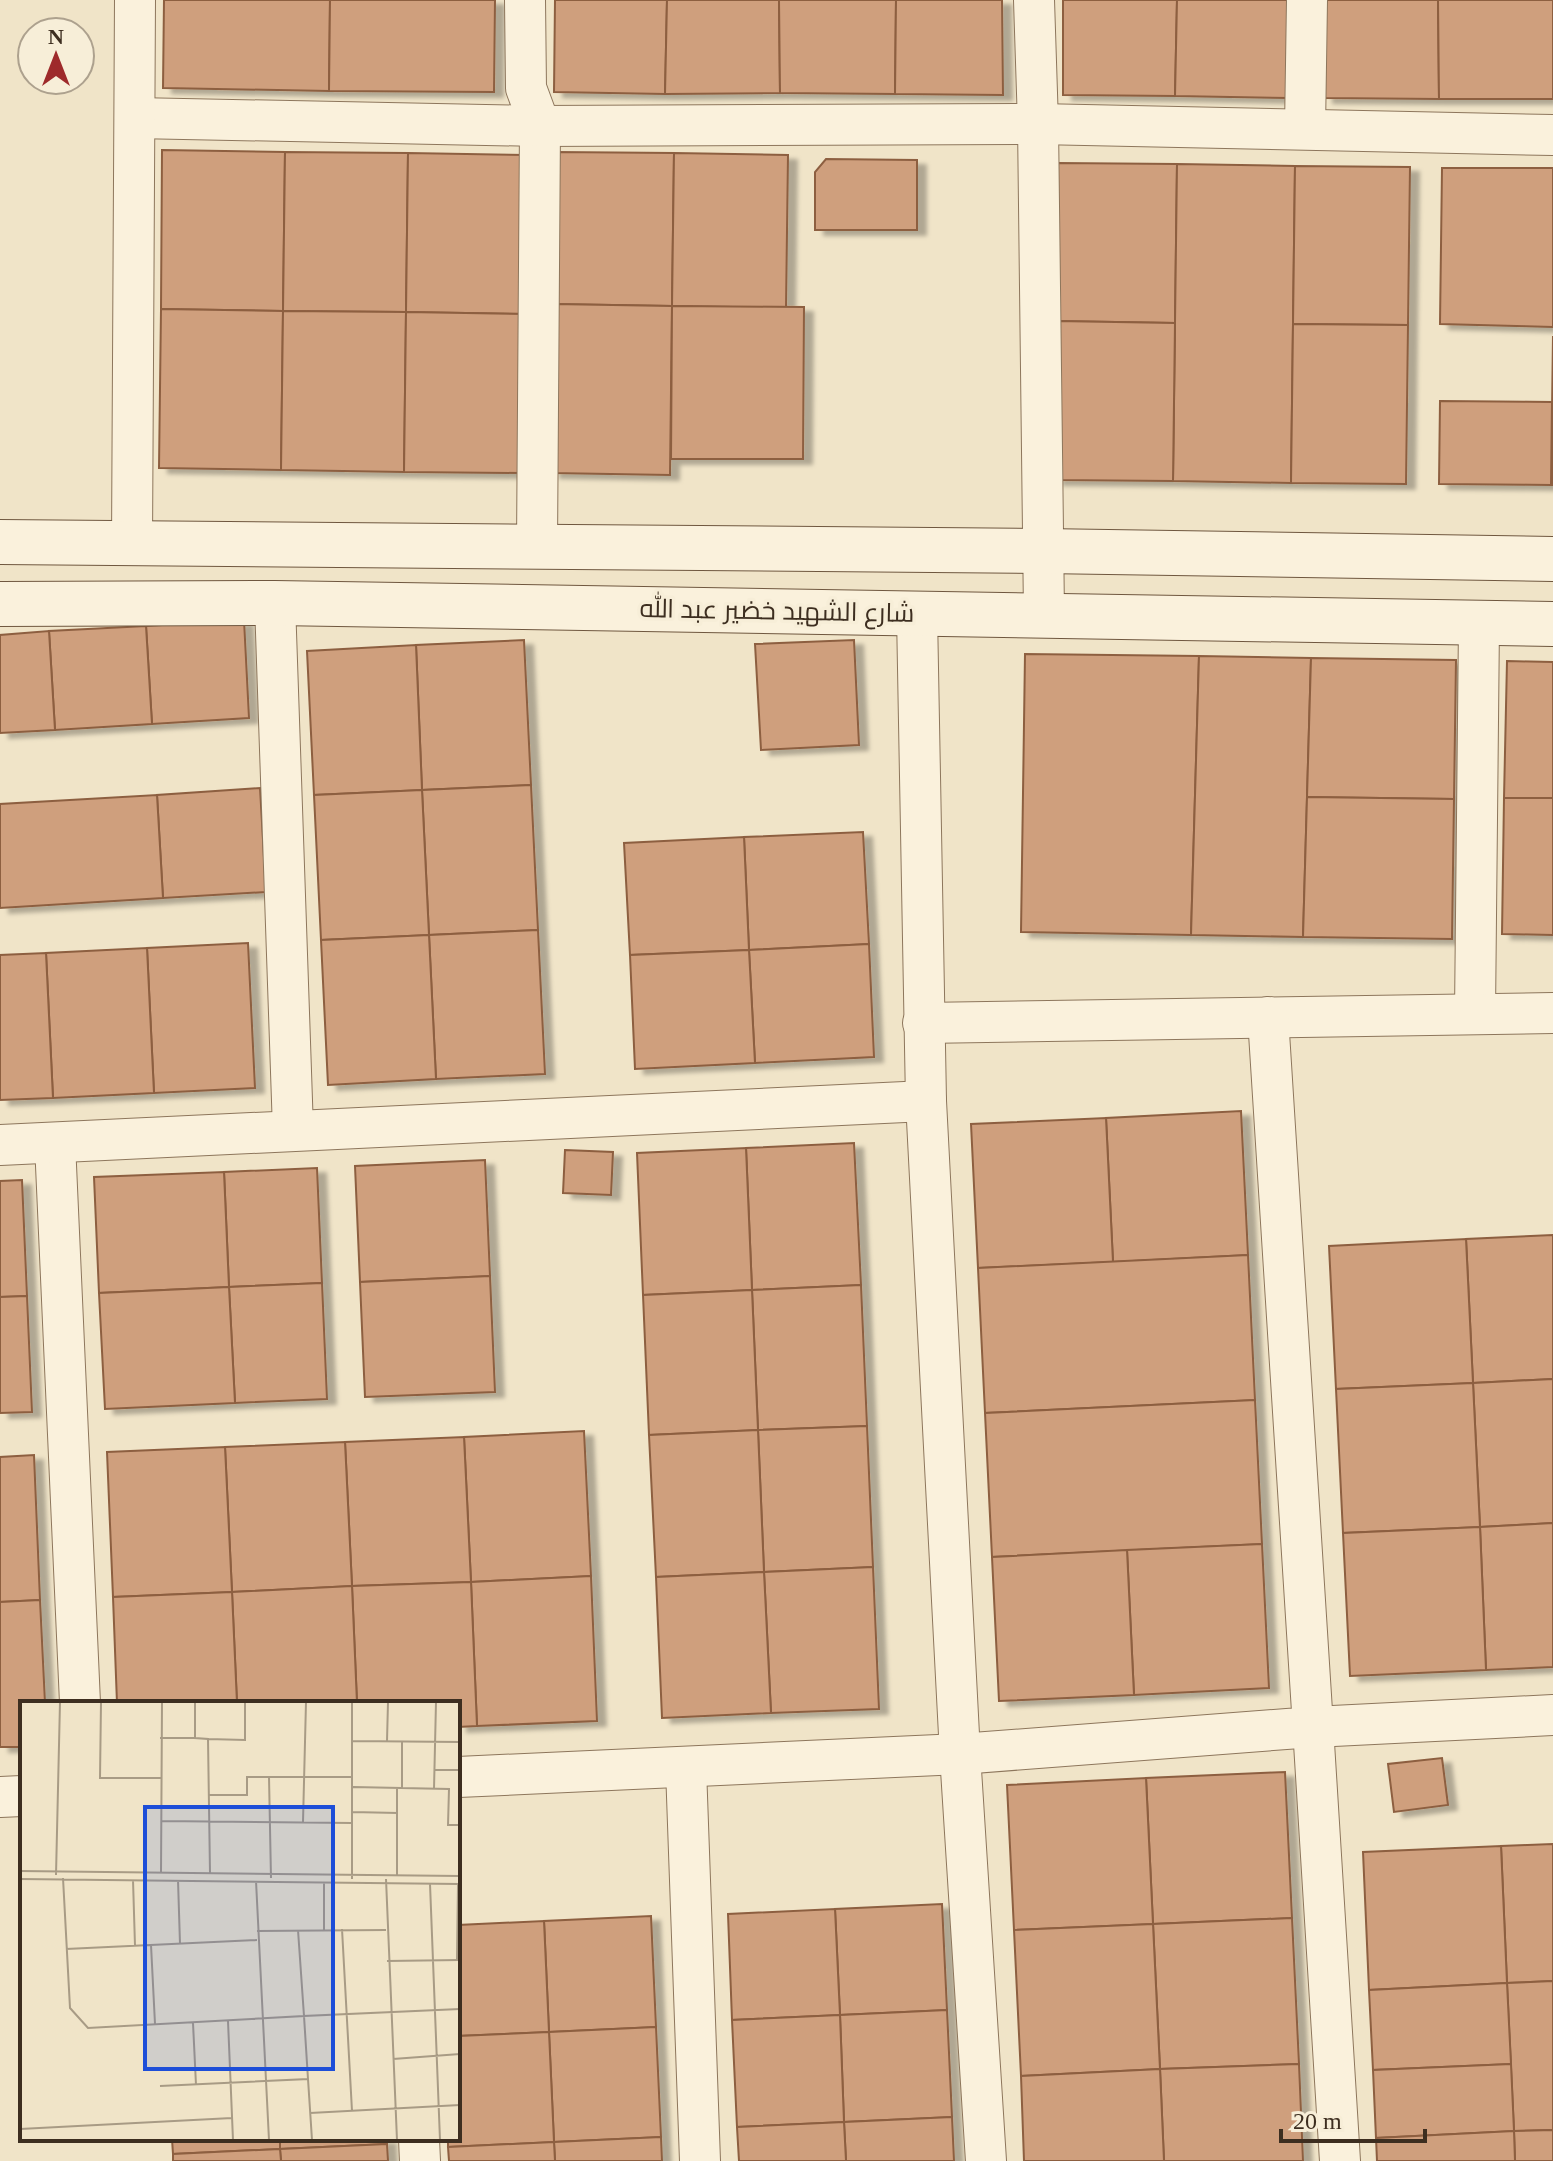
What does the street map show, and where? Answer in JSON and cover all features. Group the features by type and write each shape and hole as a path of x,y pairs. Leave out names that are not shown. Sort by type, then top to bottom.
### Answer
{"main road":[{"path":"0,542 1043,551 1553,559"},
{"name":"شارع الشهيد خضير عبد الله","path":"0,604 275,603 1553,624"}],"street":[{"path":"132,544 135,0"},
{"path":"525,0 526,88 540,126 537,546"},
{"path":"1034,0 1044,614"},
{"path":"1305,129 1307,0"},
{"path":"135,118 540,126 1038,124 1553,135"},
{"path":"275,603 293,1130"},
{"path":"917,614 926,1101 960,1754 986,2161"},
{"path":"1475,1014 1479,623"},
{"path":"923,1023 1553,1013"},
{"path":"1268,1017 1340,2161"},
{"path":"0,1145 926,1101"},
{"path":"55,1143 80,1701"},
{"path":"460,1777 960,1754 1313,1727 1553,1715"},
{"path":"686,1768 700,2161"},
{"path":"0,1797 20,1796"},
{"path":"419,2141 420,2161"}],"building":[{"path":"164,0 330,0 329,91 163,88"},
{"path":"330,0 495,0 494,92 329,91"},
{"path":"555,0 667,0 665,94 554,92"},
{"path":"667,0 779,0 780,93 665,94"},
{"path":"779,0 896,0 895,94 780,93"},
{"path":"896,0 1002,0 1003,95 895,94"},
{"path":"1063,0 1177,0 1175,96 1063,95"},
{"path":"1177,0 1288,0 1288,98 1175,96"},
{"path":"1324,0 1438,0 1439,99 1324,98"},
{"path":"1438,0 1553,0 1553,99 1439,99"},
{"path":"162,150 285,152 283,311 161,309"},
{"path":"285,152 408,153 406,312 283,311"},
{"path":"555,152 674,153 672,306 553,304"},
{"path":"408,153 526,155 525,314 406,312"},
{"path":"674,153 788,155 786,308 672,306"},
{"path":"826,159 917,160 917,230 815,230 815,172"},
{"path":"1058,163 1177,164 1175,323 1056,321"},
{"path":"1177,164 1295,166 1291,483 1173,481"},
{"path":"1295,166 1410,167 1408,325 1293,324"},
{"path":"1442,168 1553,168 1553,327 1440,324"},
{"path":"553,304 672,306 670,475 551,473"},
{"path":"672,306 804,307 803,459 671,459"},
{"path":"161,309 283,311 281,470 159,468"},
{"path":"283,311 406,312 404,472 281,470"},
{"path":"406,312 525,314 523,473 404,472"},
{"path":"1056,321 1175,323 1173,481 1054,480"},
{"path":"1293,324 1408,325 1406,484 1291,483"},
{"path":"1553,336 1553,485 1551,485"},
{"path":"1440,401 1552,402 1551,485 1439,484"},
{"path":"244,620 249,718 152,724 146,626"},
{"path":"146,626 152,724 55,730 49,631"},
{"path":"49,631 55,730 0,733 0,635"},
{"path":"524,640 531,785 422,790 416,645"},
{"path":"854,640 859,745 761,750 755,644"},
{"path":"416,645 422,790 314,795 307,651"},
{"path":"1025,654 1199,656 1191,935 1021,932"},
{"path":"1199,656 1311,658 1303,937 1191,935"},
{"path":"1311,658 1456,660 1454,799 1307,797"},
{"path":"1507,661 1553,662 1553,798 1504,798"},
{"path":"531,785 538,930 429,935 422,790"},
{"path":"260,788 266,892 163,898 157,795"},
{"path":"422,790 429,935 321,940 314,795"},
{"path":"157,795 163,898 0,908 0,804"},
{"path":"1307,797 1454,799 1452,939 1303,937"},
{"path":"1504,798 1553,798 1553,935 1502,934"},
{"path":"863,832 869,944 749,950 744,837"},
{"path":"744,837 749,950 630,955 624,843"},
{"path":"538,930 545,1074 436,1079 429,935"},
{"path":"429,935 436,1079 328,1085 321,940"},
{"path":"248,943 255,1088 154,1093 147,948"},
{"path":"869,944 874,1057 755,1063 749,950"},
{"path":"147,948 154,1093 53,1098 46,953"},
{"path":"749,950 755,1063 635,1069 630,955"},
{"path":"46,953 53,1098 0,1100 0,955"},
{"path":"1241,1111 1248,1255 1113,1262 1106,1118"},
{"path":"1106,1118 1113,1262 978,1268 971,1124"},
{"path":"854,1143 861,1285 752,1290 746,1148"},
{"path":"746,1148 752,1290 643,1295 637,1153"},
{"path":"565,1150 613,1152 611,1195 563,1193"},
{"path":"485,1160 490,1276 360,1282 355,1166"},
{"path":"317,1168 322,1283 229,1287 224,1172"},
{"path":"224,1172 229,1287 99,1293 94,1177"},
{"path":"22,1180 27,1296 0,1297 0,1181"},
{"path":"1553,1235 1553,1379 1473,1383 1466,1239"},
{"path":"1466,1239 1473,1383 1336,1389 1329,1246"},
{"path":"1248,1255 1255,1400 985,1413 978,1268"},
{"path":"490,1276 495,1392 365,1397 360,1282"},
{"path":"322,1283 327,1399 235,1403 229,1287"},
{"path":"861,1285 867,1426 758,1430 752,1290"},
{"path":"229,1287 235,1403 105,1409 99,1293"},
{"path":"752,1290 758,1430 649,1435 643,1295"},
{"path":"27,1296 32,1412 0,1413 0,1297"},
{"path":"1553,1379 1553,1523 1480,1527 1473,1383"},
{"path":"1473,1383 1480,1527 1343,1533 1336,1389"},
{"path":"1255,1400 1262,1544 992,1557 985,1413"},
{"path":"867,1426 873,1567 764,1572 758,1430"},
{"path":"758,1430 764,1572 656,1577 649,1435"},
{"path":"584,1431 591,1576 471,1582 464,1437"},
{"path":"464,1437 471,1582 352,1586 345,1442"},
{"path":"345,1442 352,1586 232,1592 225,1447"},
{"path":"225,1447 232,1592 113,1597 107,1452"},
{"path":"34,1455 40,1600 0,1602 0,1457"},
{"path":"1553,1523 1553,1667 1486,1670 1480,1527"},
{"path":"1480,1527 1486,1670 1350,1676 1343,1533"},
{"path":"1262,1544 1269,1688 1134,1695 1127,1550"},
{"path":"1127,1550 1134,1695 999,1701 992,1557"},
{"path":"873,1567 879,1709 771,1713 764,1572"},
{"path":"764,1572 771,1713 662,1718 656,1577"},
{"path":"591,1576 597,1721 477,1726 471,1582"},
{"path":"471,1582 477,1726 460,1727 460,1701 357,1701 352,1586"},
{"path":"352,1586 357,1701 237,1701 232,1592"},
{"path":"232,1592 237,1701 117,1701 113,1597"},
{"path":"40,1600 45,1701 20,1701 20,1747 0,1747 0,1602"},
{"path":"1442,1758 1448,1805 1394,1812 1388,1764"},
{"path":"1285,1772 1292,1918 1153,1924 1146,1778"},
{"path":"1146,1778 1153,1924 1014,1930 1007,1785"},
{"path":"1553,1844 1553,1981 1507,1983 1501,1846"},
{"path":"1501,1846 1507,1983 1369,1990 1363,1852"},
{"path":"942,1904 947,2010 840,2015 835,1909"},
{"path":"835,1909 840,2015 732,2020 728,1914"},
{"path":"651,1916 656,2027 549,2032 544,1921"},
{"path":"1292,1918 1299,2064 1160,2069 1153,1924"},
{"path":"544,1921 549,2032 460,2036 460,1925"},
{"path":"1153,1924 1160,2069 1021,2076 1014,1930"},
{"path":"1553,1981 1553,2130 1514,2131 1507,1983"},
{"path":"1507,1983 1511,2064 1373,2070 1369,1990"},
{"path":"947,2010 952,2117 844,2122 840,2015"},
{"path":"840,2015 844,2122 737,2127 732,2020"},
{"path":"656,2027 661,2137 554,2142 549,2032"},
{"path":"549,2032 554,2142 448,2147 448,2141 460,2141 460,2036"},
{"path":"1299,2064 1303,2161 1164,2161 1160,2069"},
{"path":"1511,2064 1514,2131 1376,2138 1373,2070"},
{"path":"1160,2069 1164,2161 1024,2161 1021,2076"},
{"path":"952,2117 954,2161 846,2161 844,2122"},
{"path":"844,2122 846,2161 739,2161 737,2127"},
{"path":"1553,2130 1553,2161 1515,2161 1514,2131"},
{"path":"1514,2131 1515,2161 1377,2161 1376,2138"},
{"path":"661,2137 662,2161 555,2161 554,2142"},
{"path":"172,2141 280,2141 280,2149 173,2154"},
{"path":"280,2141 387,2141 387,2144 280,2149"},
{"path":"554,2142 555,2161 449,2161 448,2147"},
{"path":"387,2144 388,2161 281,2161 280,2149"},
{"path":"280,2149 281,2161 173,2161 173,2154"}]}
